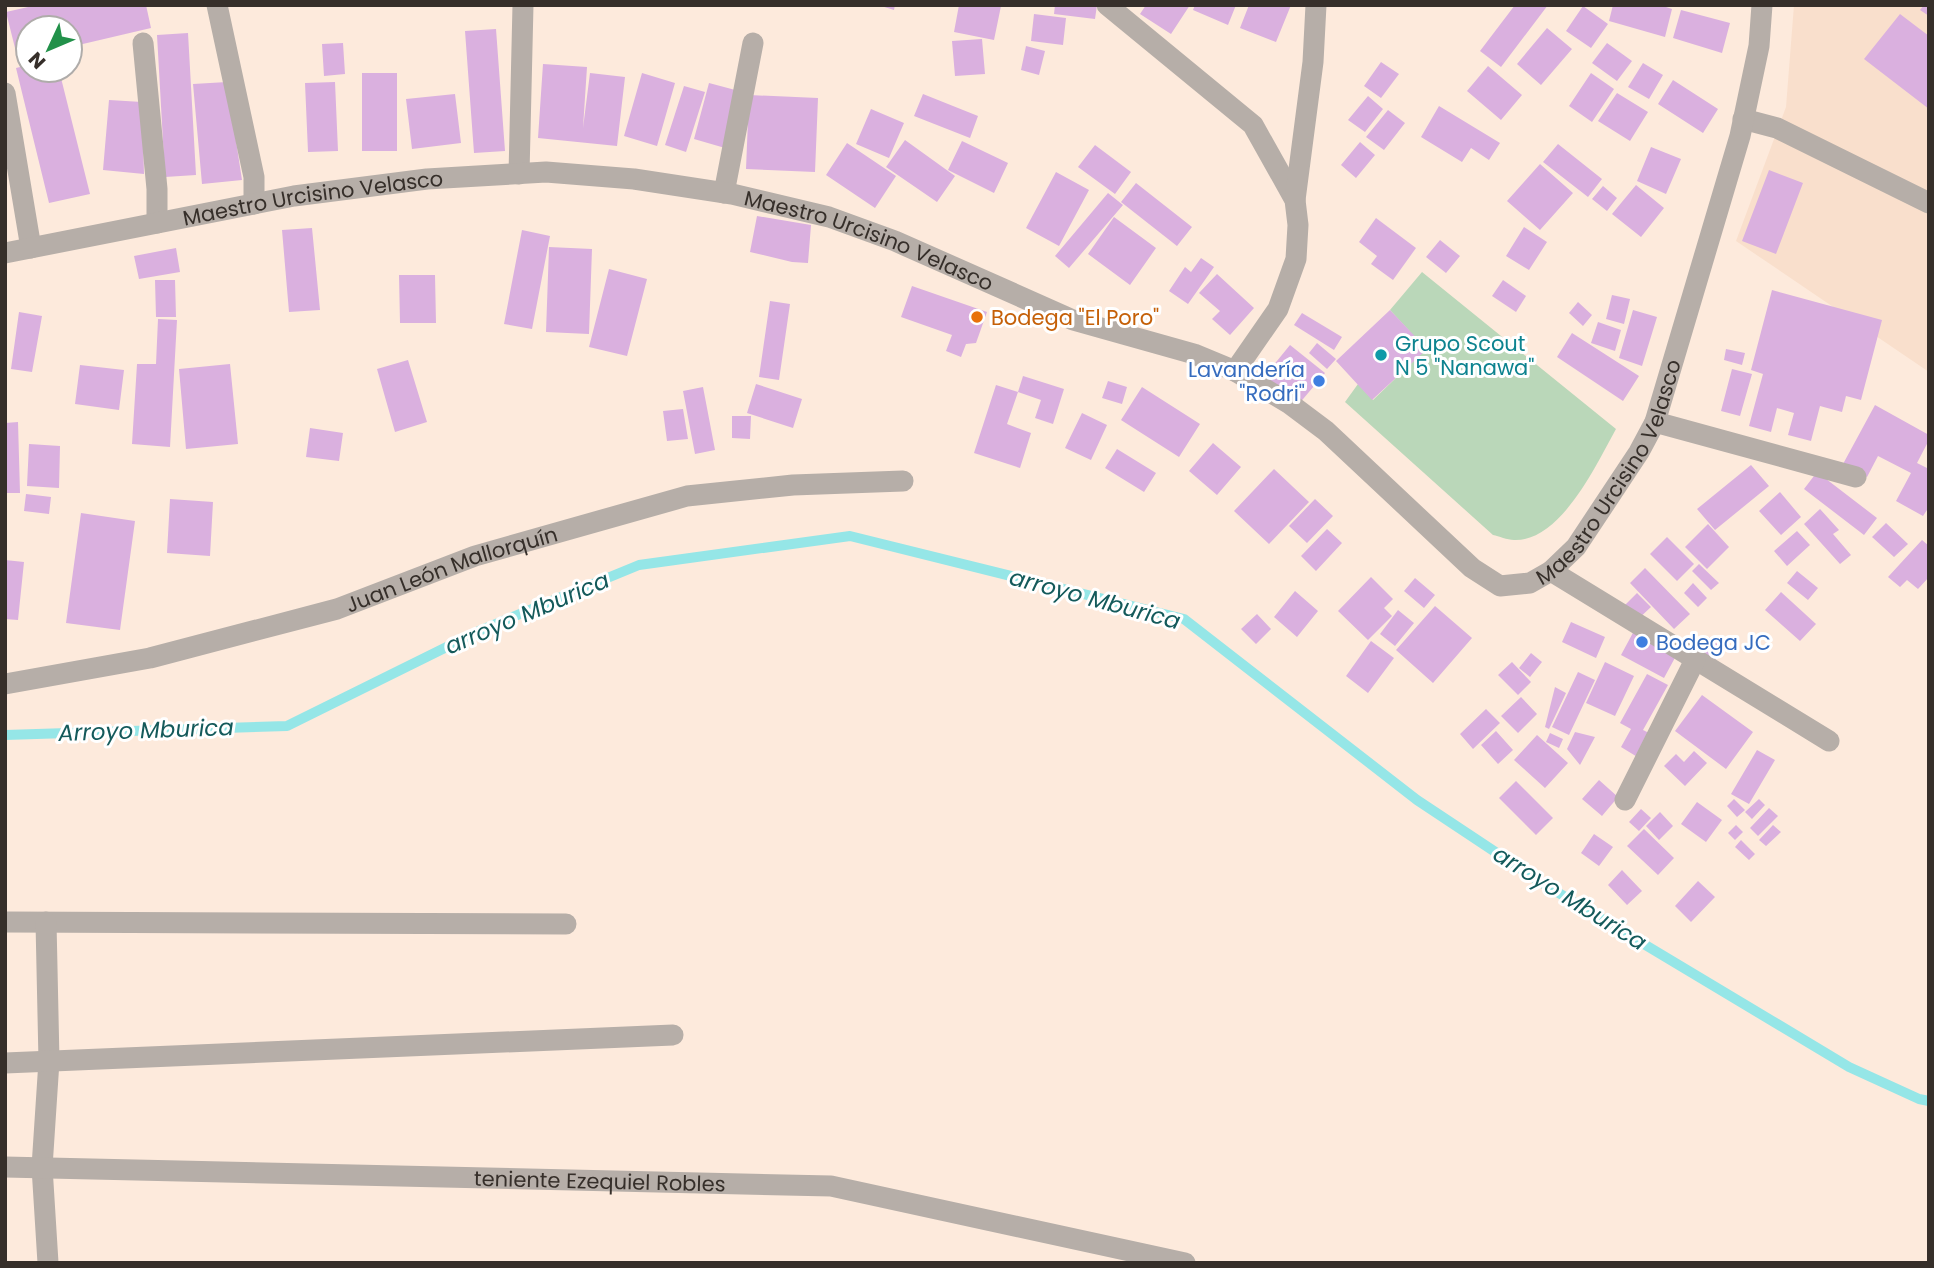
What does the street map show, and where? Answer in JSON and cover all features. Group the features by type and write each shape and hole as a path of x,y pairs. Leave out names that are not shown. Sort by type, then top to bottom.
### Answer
{"street":[{"path":"217,5 254,177 254,204"},
{"path":"519,174 523,5"},
{"path":"1107,5 1253,125 1295,200"},
{"path":"1235,371 1278,309 1296,258 1298,225 1295,200 1313,62 1316,5"},
{"name":"Maestro Urcisino Velasco","path":"31,248 294,196 427,179 546,172 634,179 724,193 829,217 895,242 1073,320 1194,354 1235,371 1290,404 1326,431 1472,568 1500,586 1530,583 1551,571 1576,547 1639,452 1655,422 1744,119 1759,46 1762,5"},
{"path":"143,43 157,190 157,223"},
{"path":"724,193 753,43"},
{"path":"5,93 31,248 5,253"},
{"path":"1744,119 1777,128 1929,203"},
{"path":"1655,422 1856,477"},
{"name":"Juan León Mallorquín","path":"5,684 150,658 337,609 475,556 687,496 793,485 903,481"},
{"path":"1551,571 1829,741"},
{"path":"1625,800 1695,660"},
{"path":"5,922 566,924"},
{"path":"46,922 49,1061 42,1167 48,1263"},
{"path":"5,1063 673,1035"},
{"name":"teniente Ezequiel Robles","path":"5,1167 831,1186 1185,1263"}],"shaded area":[{"path":"1794,5 1929,5 1929,372 1736,241 1786,107"}],"green space":[{"name":"Grupo Scout N 5 \"Nanawa\"","path":"1422,272 1616,429 1576,498 1547,528 1531,537 1514,540 1493,535 1345,402 1358,384 1373,400 1426,349 1390,310"}],"building":[{"path":"37,5 146,5 151,28 84,44 84,14 14,14 14,44 6,12"},
{"path":"878,5 895,5 894,10"},
{"path":"959,5 1001,6 994,40 954,32"},
{"path":"1055,5 1097,5 1095,19 1054,14"},
{"path":"1146,5 1190,5 1171,34 1140,14"},
{"path":"1195,5 1236,5 1228,25 1193,10"},
{"path":"1249,5 1291,5 1276,42 1240,28"},
{"path":"1515,5 1548,5 1501,67 1480,51"},
{"path":"1613,5 1660,5 1672,9 1665,37 1609,21"},
{"path":"1924,5 1929,5 1929,16 1920,10"},
{"path":"1583,6 1608,24 1591,48 1566,31"},
{"path":"1681,10 1730,23 1722,53 1673,38"},
{"path":"1034,14 1066,18 1063,45 1031,41"},
{"path":"1900,14 1929,36 1929,109 1864,59"},
{"path":"1547,28 1572,49 1541,85 1517,64"},
{"path":"496,29 505,151 474,153 465,31"},
{"path":"188,33 196,175 165,177 157,35"},
{"path":"982,39 985,74 955,76 952,41"},
{"path":"343,43 345,74 324,76 322,44"},
{"path":"1607,43 1632,61 1617,81 1592,63"},
{"path":"1026,46 1045,51 1039,75 1021,70"},
{"path":"1381,62 1399,74 1381,98 1364,86"},
{"path":"1643,63 1663,75 1649,99 1628,87"},
{"path":"543,64 587,67 583,128 590,73 625,77 617,146 538,138"},
{"path":"1488,66 1522,95 1501,120 1467,91"},
{"path":"362,73 397,73 397,151 362,151"},
{"path":"642,73 675,83 657,146 624,136"},
{"path":"1591,73 1614,89 1592,122 1569,106"},
{"path":"1673,80 1718,109 1703,133 1658,104"},
{"path":"227,82 242,180 202,184 193,84"},
{"path":"335,82 338,151 308,152 305,83"},
{"path":"709,83 739,91 725,148 694,139"},
{"path":"20,84 62,84 90,194 49,203"},
{"path":"684,86 705,92 686,152 665,145"},
{"path":"1617,93 1648,112 1630,141 1598,121"},
{"path":"455,94 461,143 412,149 406,99"},
{"path":"923,94 978,116 970,138 914,116"},
{"path":"749,95 818,98 815,172 746,169"},
{"path":"1368,96 1383,109 1365,132 1348,120"},
{"path":"109,100 142,102 144,174 103,170"},
{"path":"1439,106 1500,143 1489,160 1471,148 1462,162 1421,137"},
{"path":"871,109 904,123 889,158 856,144"},
{"path":"1388,110 1405,123 1384,150 1366,137"},
{"path":"905,140 955,176 937,202 886,167"},
{"path":"962,141 1008,163 994,193 948,170"},
{"path":"1360,142 1375,155 1356,178 1341,165"},
{"path":"847,143 896,176 875,208 826,175"},
{"path":"1558,144 1602,179 1588,197 1543,162"},
{"path":"1095,145 1131,172 1115,194 1078,167"},
{"path":"1651,147 1681,159 1666,194 1637,181"},
{"path":"1540,164 1573,193 1540,230 1507,201"},
{"path":"1769,170 1803,183 1776,254 1742,241"},
{"path":"1056,172 1089,190 1059,246 1026,228"},
{"path":"1136,183 1192,227 1177,246 1121,202"},
{"path":"1636,185 1664,208 1641,237 1612,214"},
{"path":"1603,186 1617,198 1607,211 1592,199"},
{"path":"1108,193 1123,205 1069,268 1055,256"},
{"path":"757,216 811,225 808,263 750,252"},
{"path":"1114,217 1156,248 1130,285 1088,254"},
{"path":"1376,218 1416,248 1393,280 1371,264 1377,256 1359,242"},
{"path":"1524,227 1547,242 1529,270 1506,256"},
{"path":"312,228 320,310 289,312 282,230"},
{"path":"522,230 550,236 532,329 504,324"},
{"path":"1440,240 1460,256 1446,273 1426,257"},
{"path":"549,247 592,249 589,334 546,332"},
{"path":"176,248 180,272 139,279 134,256"},
{"path":"1201,258 1214,267 1188,304 1169,291 1185,267 1191,272"},
{"path":"609,269 647,279 627,356 589,347"},
{"path":"1217,274 1254,308 1230,335 1212,319 1220,311 1199,293"},
{"path":"399,275 435,275 436,323 400,323"},
{"path":"155,280 175,280 176,317 156,317"},
{"path":"1503,280 1526,296 1516,312 1492,296"},
{"path":"912,286 987,312 976,343 966,344 961,357 946,351 952,335 901,317"},
{"path":"1772,290 1882,320 1861,400 1846,396 1842,412 1820,406 1811,441 1788,435 1794,413 1777,408 1771,432 1749,426 1763,374 1751,370"},
{"path":"1612,295 1630,299 1624,324 1606,319"},
{"path":"770,301 790,304 779,380 759,377"},
{"path":"1578,302 1592,315 1583,326 1569,313"},
{"name":"Grupo Scout N 5 \"Nanawa\"","path":"1390,310 1427,349 1372,400 1336,361"},
{"path":"1633,310 1657,317 1642,366 1619,358"},
{"path":"19,312 42,316 32,372 11,369"},
{"path":"1302,313 1342,337 1334,350 1294,325"},
{"path":"158,319 177,320 170,447 132,444 137,364 156,364"},
{"path":"1598,322 1621,330 1615,351 1591,343"},
{"path":"1572,333 1639,376 1623,401 1557,357"},
{"path":"1317,343 1336,359 1327,369 1309,353"},
{"path":"1290,345 1325,373 1298,405 1264,377"},
{"path":"1726,349 1745,353 1742,365 1724,360"},
{"path":"408,360 427,422 395,432 377,369"},
{"path":"230,364 238,444 186,449 179,369"},
{"path":"80,365 124,370 119,410 75,404"},
{"path":"1732,369 1752,374 1740,416 1721,411"},
{"path":"1023,376 1064,389 1053,424 1035,418 1041,400 1018,392"},
{"path":"1108,381 1127,387 1122,404 1102,398"},
{"path":"756,384 802,399 793,428 747,413"},
{"path":"996,385 1018,392 1007,424 1031,433 1020,468 974,453"},
{"path":"703,387 715,450 695,454 683,391"},
{"path":"1142,387 1200,424 1179,457 1121,420"},
{"path":"1875,405 1929,435 1917,463 1929,469 1929,511 1923,516 1896,501 1911,473 1878,456 1867,477 1843,464"},
{"path":"683,409 688,439 667,441 663,411"},
{"path":"1082,413 1107,425 1091,460 1065,448"},
{"path":"732,416 751,416 750,439 732,438"},
{"path":"18,422 20,493 5,493 5,423"},
{"path":"310,428 343,433 339,461 306,457"},
{"path":"1213,443 1241,467 1217,495 1189,471"},
{"path":"29,444 60,446 59,488 27,486"},
{"path":"1117,449 1156,473 1144,492 1105,468"},
{"path":"1751,465 1769,486 1715,530 1697,509"},
{"path":"1274,469 1309,502 1269,544 1234,511"},
{"path":"1817,472 1877,518 1864,535 1804,489"},
{"path":"1780,492 1801,517 1781,535 1759,511"},
{"path":"26,494 51,497 49,514 24,511"},
{"path":"170,499 213,502 210,556 167,553"},
{"path":"1315,499 1333,516 1307,543 1289,526"},
{"path":"1820,509 1839,530 1833,534 1851,555 1840,564 1804,524"},
{"path":"81,513 135,521 120,630 66,623"},
{"path":"1886,523 1908,544 1894,557 1872,537"},
{"path":"1708,524 1729,547 1707,569 1685,547"},
{"path":"1327,529 1342,543 1316,571 1301,556"},
{"path":"1797,531 1810,545 1787,566 1774,551"},
{"path":"1667,537 1694,564 1677,581 1650,554"},
{"path":"1922,540 1929,546 1929,577 1918,589 1907,580 1900,587 1888,577"},
{"path":"5,560 24,562 18,620 5,619"},
{"path":"1699,564 1719,583 1711,590 1692,571"},
{"path":"1645,568 1690,614 1674,629 1630,583"},
{"path":"1797,571 1818,588 1808,600 1787,583"},
{"path":"1371,577 1393,599 1384,608 1392,616 1368,640 1338,611"},
{"path":"1415,578 1435,595 1424,608 1404,591"},
{"path":"1693,583 1707,598 1698,607 1684,593"},
{"path":"1295,591 1318,611 1297,637 1274,617"},
{"path":"1781,592 1816,624 1800,641 1765,610"},
{"path":"1637,593 1651,607 1636,621 1623,607"},
{"path":"1435,606 1472,638 1433,683 1396,650"},
{"path":"1398,610 1414,623 1395,646 1380,634"},
{"path":"1257,614 1271,629 1256,644 1241,629"},
{"path":"1571,622 1605,637 1596,658 1562,642"},
{"name":"Bodega JC","path":"1635,629 1677,654 1664,678 1621,655"},
{"path":"1709,637 1724,650 1714,661 1699,649"},
{"path":"1371,641 1394,658 1368,693 1346,676"},
{"path":"1531,653 1542,662 1530,677 1519,668"},
{"path":"1512,662 1531,682 1518,695 1498,675"},
{"path":"1605,662 1634,676 1615,716 1586,703"},
{"path":"1578,672 1595,680 1569,735 1552,727"},
{"path":"1647,674 1668,685 1643,730 1651,734 1639,758 1621,747 1631,729 1620,723"},
{"path":"1555,687 1566,693 1549,729 1545,727"},
{"path":"1702,695 1753,732 1726,769 1675,731"},
{"path":"1521,697 1537,714 1518,733 1501,716"},
{"path":"1486,709 1500,723 1473,749 1460,734"},
{"path":"1496,731 1513,750 1498,764 1481,745"},
{"path":"1575,732 1595,737 1580,765 1567,749"},
{"path":"1550,733 1563,739 1559,748 1546,742"},
{"path":"1537,735 1568,763 1545,788 1514,760"},
{"path":"1757,750 1775,760 1749,804 1731,794"},
{"path":"1694,751 1707,763 1685,786 1664,766 1676,754 1684,762"},
{"path":"1599,780 1618,797 1602,816 1582,799"},
{"path":"1516,781 1553,818 1536,835 1499,798"},
{"path":"1734,799 1745,810 1737,817 1727,806"},
{"path":"1759,799 1765,805 1752,819 1745,812"},
{"path":"1697,802 1722,820 1706,842 1681,824"},
{"path":"1769,808 1778,816 1758,836 1750,828"},
{"path":"1641,809 1651,818 1639,831 1629,822"},
{"path":"1660,812 1673,826 1659,840 1646,826"},
{"path":"1736,825 1743,832 1735,840 1728,833"},
{"path":"1773,825 1781,832 1766,846 1759,840"},
{"path":"1644,829 1674,858 1658,875 1627,846"},
{"path":"1594,834 1613,847 1599,866 1581,853"},
{"path":"1741,840 1755,854 1749,860 1735,847"},
{"path":"1622,870 1642,891 1627,905 1608,885"},
{"path":"1698,881 1715,897 1691,922 1675,906"}],"waterway":[{"name":"arroyo Mburica","path":"5,735 287,726 481,630 639,565 850,536 1184,619 1417,800 1542,883 1849,1067 1929,1101"}],"place":[{"name":"Bodega \"El Poro\"","path":"977,317"},
{"name":"Grupo Scout N 5 \"Nanawa\"","path":"1381,355"},
{"name":"Lavandería \"Rodri\"","path":"1319,381"},
{"name":"Bodega JC","path":"1642,642"}],"water label":[{"name":"Arroyo Mburica","path":"146,730"}]}
